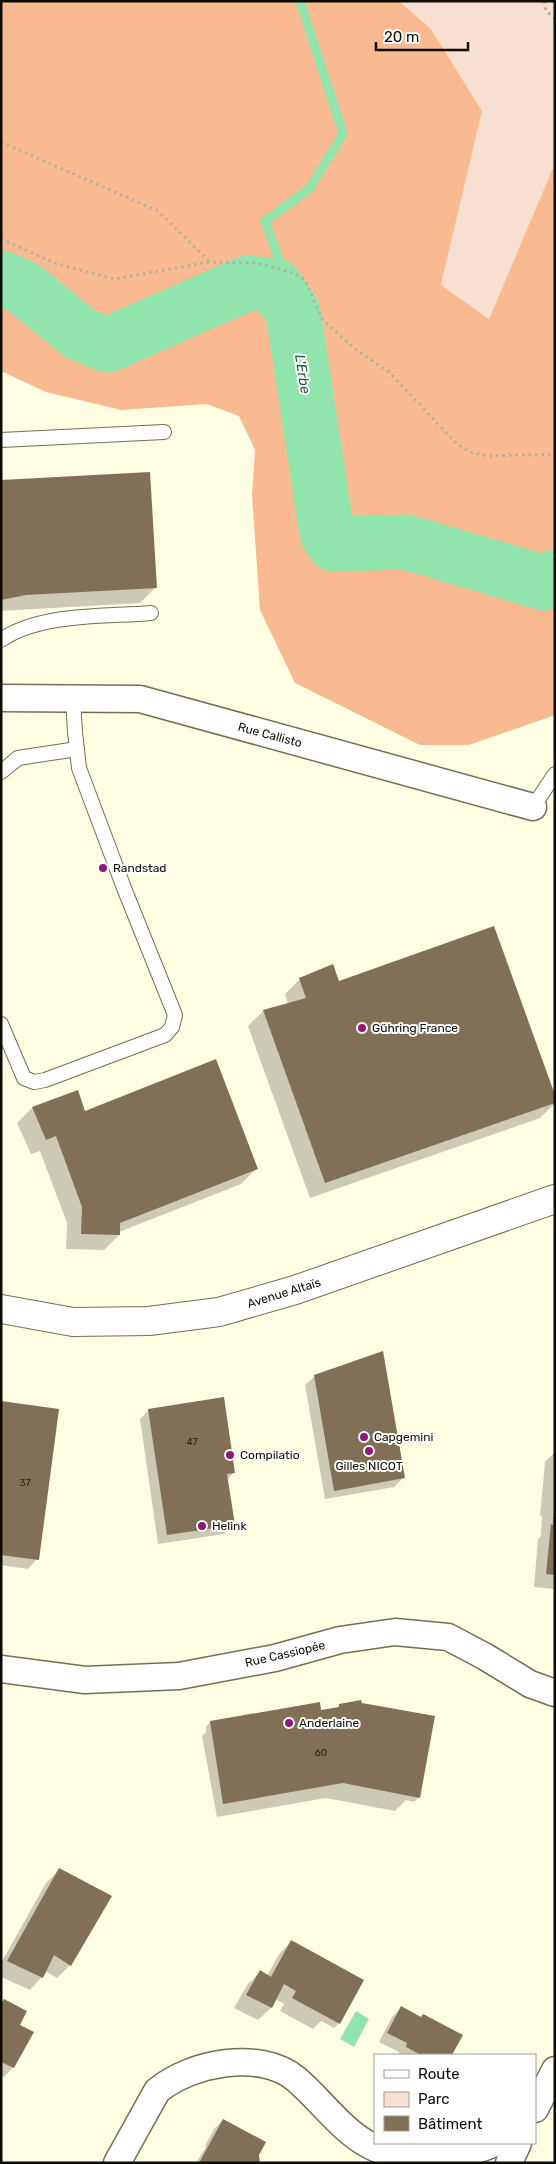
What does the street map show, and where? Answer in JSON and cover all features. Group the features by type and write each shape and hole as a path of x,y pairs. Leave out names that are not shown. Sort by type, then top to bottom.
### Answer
{"street":[{"name":"Rue Callisto","path":"1,698 140,700 533,807"},
{"name":"Avenue Altaïs","path":"1,1309 73,1322 150,1322 219,1312 295,1290 555,1199"},
{"name":"Rue Cassiopée","path":"1,1669 85,1680 179,1676 275,1658 340,1640 395,1632 448,1637 530,1684 555,1693"},
{"path":"117,2163 157,2091 168,2082 197,2068 226,2063 270,2066 294,2078 354,2134 373,2147 398,2154 470,2158 493,2144"},
{"path":"536,2107 555,2070"},
{"path":"509,2163 518,2144"}],"lane":[{"path":"1,440 164,432"},
{"path":"1,640 13,632 44,621 150,613"},
{"path":"1,1024 24,1078 34,1082 45,1080 165,1035 172,1027 175,1015 124,888 80,768 74,699"},
{"path":"1,759 77,749"},
{"path":"1,772 18,758"},
{"path":"533,807 555,774"}],"path":[{"path":"544,1 546,11 555,18"},
{"path":"1,142 158,212 210,262"},
{"path":"1,239 57,264 115,279 210,262 257,262 293,273 305,280 322,319 354,349 389,372 457,444 470,452 488,456 555,454"}],"green space":[{"path":"399,1 555,1 555,163 489,319 441,285 482,111 431,29"}],"shaded area":[{"path":"1,1 399,1 431,29 482,111 441,285 489,319 555,163 555,715 469,745 420,745 295,683 260,610 252,495 255,450 239,416 207,404 121,410 46,392 1,371"},
{"path":"356,2011 369,2019 354,2047 340,2039"}],"building":[{"path":"150,472 157,588 26,595 1,600 1,480"},
{"path":"494,926 555,1095 555,1103 325,1183 263,1010 306,998 299,978 333,964 339,981"},
{"path":"216,1059 258,1169 120,1223 120,1235 81,1234 82,1207 56,1136 46,1140 32,1107 78,1090 85,1111"},
{"path":"383,1351 405,1478 334,1491 314,1375"},
{"path":"224,1397 235,1473 227,1474 235,1525 167,1535 148,1409"},
{"path":"1,1401 59,1409 39,1560 1,1555"},
{"path":"553,1517 555,1517 555,1575 546,1574"},
{"path":"361,1700 362,1703 435,1716 420,1798 343,1783 223,1804 210,1721 320,1702 321,1710"},
{"path":"59,1868 112,1896 71,1966 54,1955 43,1978 7,1961"},
{"path":"291,1940 364,1980 340,2024 292,1998 296,1991 284,1984 272,2008 246,1995 260,1970 271,1977"},
{"path":"4,1999 27,2011 20,2025 34,2032 14,2068 1,2062 1,2004"},
{"path":"401,2006 421,2017 423,2014 463,2035 453,2054 419,2054 406,2047 407,2043 387,2033"},
{"path":"223,2119 266,2142 259,2155 260,2163 199,2163"}],"waterway":[{"path":"275,286 282,268 265,221 309,189 343,134 300,1"},
{"name":"L'Erbe","path":"1,278 24,288 80,334 107,345 248,283 275,286 293,312 327,534 334,544 406,542 544,583 555,577"}],"place":[{"name":"Randstad","path":"103,868"},
{"name":"Gühring France","path":"362,1028"},
{"name":"Capgemini","path":"364,1437"},
{"name":"Gilles NICOT","path":"369,1451"},
{"name":"Compilatio","path":"230,1455"},
{"name":"Helink","path":"202,1526"},
{"name":"Anderlaine","path":"289,1723"}]}
